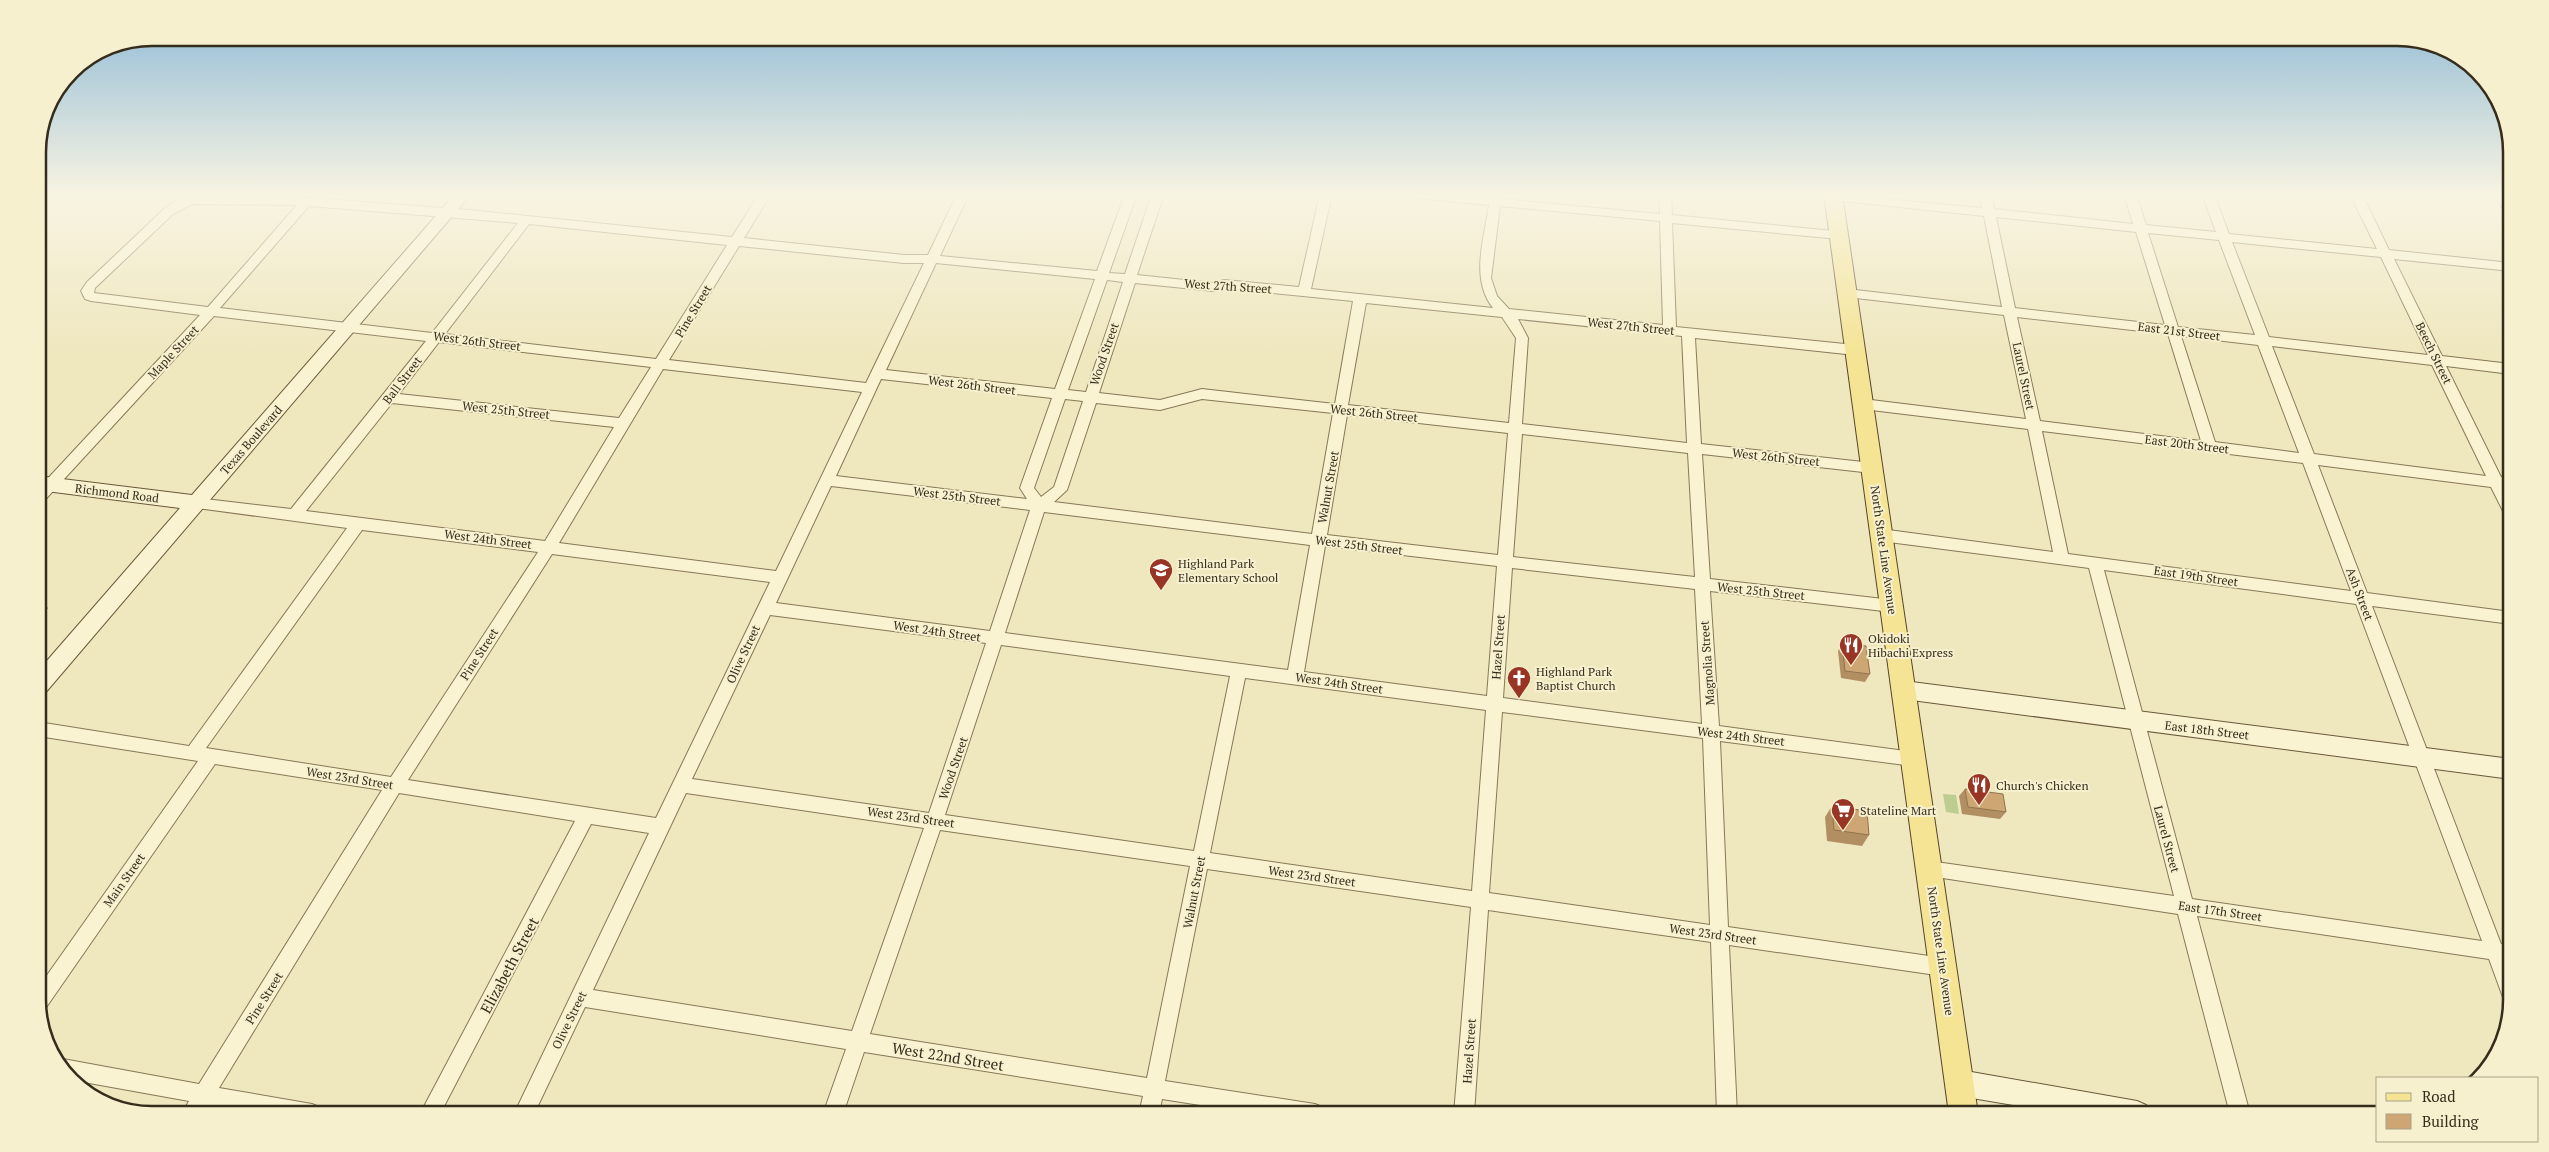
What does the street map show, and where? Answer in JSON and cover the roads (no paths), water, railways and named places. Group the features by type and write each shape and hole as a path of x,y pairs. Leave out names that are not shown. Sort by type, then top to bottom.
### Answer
{"main road":[{"name":"North State Line Avenue","path":"1841,248 1963,1106"}],"street":[{"name":"West 27th Street","path":"87,292 91,285 130,248"},
{"name":"Maple Street","path":"46,485 211,311 263,248"},
{"name":"Texas Boulevard","path":"46,677 416,248"},
{"name":"Ball Street","path":"294,516 389,398 504,248"},
{"name":"Pine Street","path":"197,1106 395,785 549,547 622,423 662,363 732,248"},
{"name":"West 27th Street","path":"799,248 1213,287 1224,284 1855,350"},
{"name":"Olive Street","path":"528,1106 938,248"},
{"path":"1039,506 1027,488 1110,248"},
{"name":"Wood Street","path":"836,1106 935,820 1039,506 1060,490 1140,248"},
{"path":"1304,292 1314,248"},
{"name":"Hazel Street","path":"1465,1106 1522,338 1518,324 1491,298 1485,278 1489,248"},
{"path":"1667,248 1670,330"},
{"name":"Laurel Street","path":"1996,248 2062,558"},
{"path":"2147,248 2210,447"},
{"name":"Ash Street","path":"2229,248 2421,756 2503,952"},
{"path":"2326,248 2503,266"},
{"name":"Beech Street","path":"2382,248 2503,496"},
{"name":"West 26th Street","path":"87,292 89,296 95,298 662,363 1160,405 1182,401 1202,394 1872,468"},
{"name":"East 21st Street","path":"1847,293 2503,368"},
{"name":"Walnut Street","path":"1295,676 1360,298"},
{"name":"Magnolia Street","path":"1688,332 1701,585 1711,732 1727,1106"},
{"name":"West 25th Street","path":"389,398 622,423"},
{"name":"East 20th Street","path":"1863,404 2503,483"},
{"name":"West 25th Street","path":"826,480 1504,562 1892,606"},
{"name":"Richmond Road","path":"46,489 197,503"},
{"name":"West 24th Street","path":"197,503 780,577"},
{"path":"193,753 358,524"},
{"name":"East 19th Street","path":"1882,535 2503,617"},
{"name":"Laurel Street","path":"2095,563 2238,1106"},
{"name":"West 24th Street","path":"765,608 1913,758"},
{"name":"Walnut Street","path":"1151,1106 1239,670"},
{"name":"East 18th Street","path":"1904,690 2503,767"},
{"name":"West 23rd Street","path":"46,730 662,827"},
{"name":"Main Street","path":"46,992 211,756"},
{"name":"West 23rd Street","path":"681,785 935,820 1943,967"},
{"name":"Elizabeth Street","path":"434,1106 587,815"},
{"name":"East 17th Street","path":"1929,869 2503,952"},
{"name":"West 22nd Street","path":"580,997 1265,1106"},
{"path":"74,1071 267,1106"},
{"path":"1960,1083 2091,1106"}],"place":[{"name":"Highland Park Elementary School","path":"1161,591"},
{"name":"Okidoki Hibachi Express","path":"1851,666"},
{"name":"Highland Park Baptist Church","path":"1519,699"},
{"name":"Church's Chicken","path":"1979,806"},
{"name":"Stateline Mart","path":"1843,831"}]}
